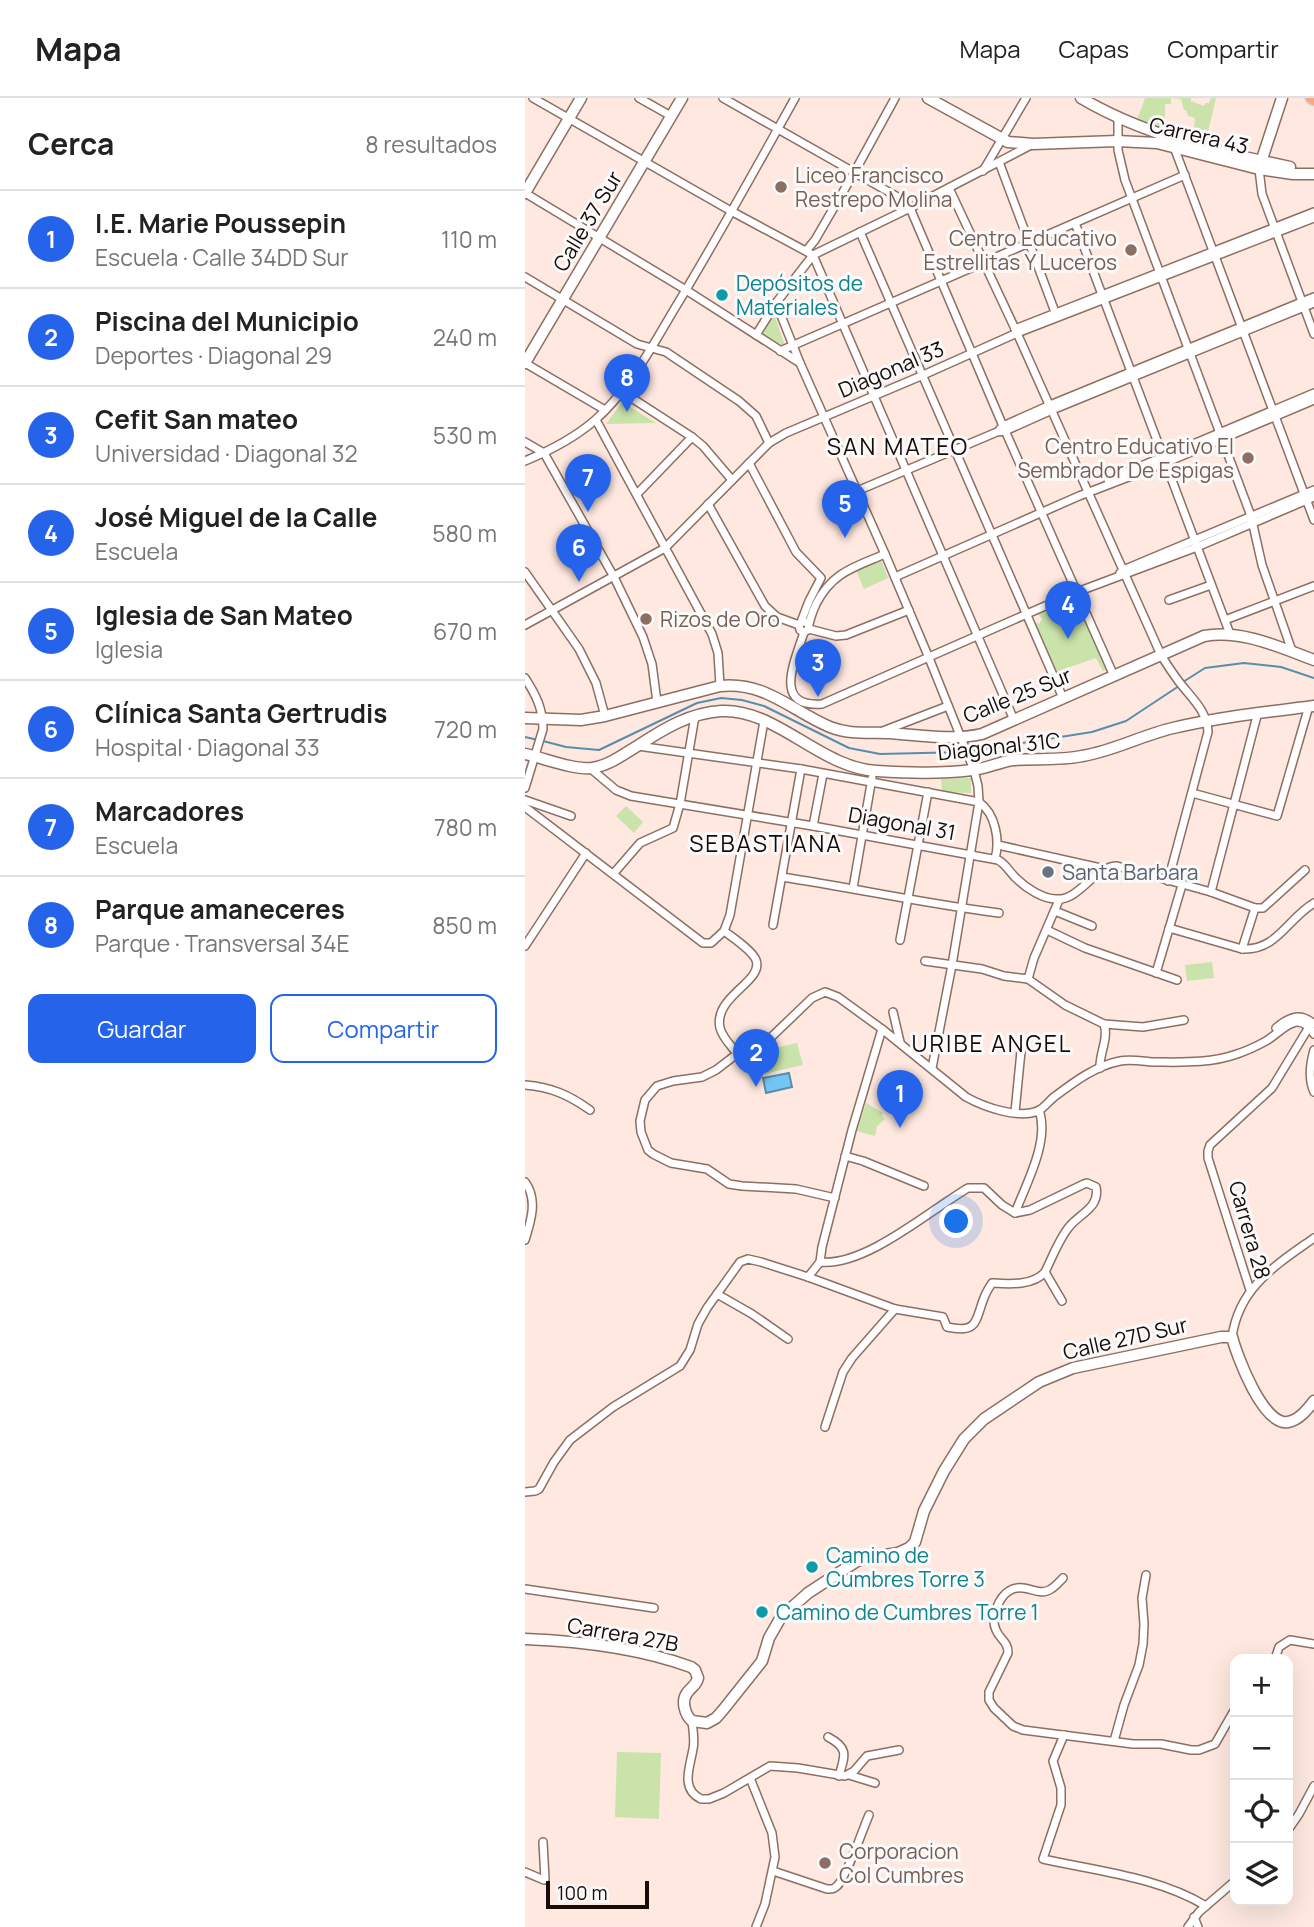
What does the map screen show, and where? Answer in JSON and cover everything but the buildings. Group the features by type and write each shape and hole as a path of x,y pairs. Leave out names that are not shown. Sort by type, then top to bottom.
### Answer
{"main road":[{"path":"525,193 580,98"},
{"name":"Calle 37 Sur","path":"525,363 682,98"},
{"path":"928,98 1001,139"},
{"name":"Carrera 43","path":"1081,98 1118,118 1181,141 1293,174 1314,174"},
{"path":"1260,165 1282,98"},
{"name":"Carrera 43","path":"1001,139 1033,144 1142,141 1260,165 1314,167"},
{"name":"Calle 25 Sur","path":"525,718 543,724 581,720 735,684 782,699 804,714 845,731 963,743 1227,626 1314,660"},
{"name":"Diagonal 31C","path":"590,768 617,759 667,727 695,716 719,711 739,711 753,715 873,777 1012,761 1080,757 1172,728 1258,712 1311,706"},
{"name":"Diagonal 31","path":"529,755 590,768"},
{"name":"Calle 27D Sur","path":"692,1721 707,1723 716,1718 762,1661 769,1638 781,1618 808,1593 866,1558 909,1549 915,1542 923,1511 939,1480 964,1439 984,1419 1039,1382 1073,1368 1221,1337 1232,1337"},
{"path":"1232,1337 1258,1399 1271,1416 1280,1422 1287,1422 1303,1413 1314,1401"},
{"name":"Carrera 27B","path":"525,1639 594,1645 648,1654 691,1667 698,1678 694,1687 685,1694 684,1700 686,1713 692,1721"}],"street":[{"path":"533,98 809,253 843,324 1014,720"},
{"path":"639,98 671,116"},
{"path":"723,98 896,196 910,208 1002,430 1114,676"},
{"path":"525,461 584,429 605,411 621,391 686,290 795,98"},
{"path":"755,335 809,253 895,98"},
{"path":"982,171 1026,98"},
{"path":"1118,118 1117,141 1125,180 1252,519 1262,565 1292,652"},
{"path":"809,253 910,208 1033,144"},
{"path":"1174,146 1308,497 1314,520"},
{"path":"999,162 1055,312"},
{"path":"1260,165 1262,194 1314,334"},
{"path":"780,351 1185,175"},
{"path":"949,188 1051,407 1122,574 1161,655 1208,722 1208,732 1168,881"},
{"path":"525,193 599,236 800,363"},
{"name":"Diagonal 33","path":"1016,331 1275,230 1314,212"},
{"name":"Diagonal 33","path":"1275,230 1314,218"},
{"path":"1075,223 1227,626 1314,588"},
{"path":"820,231 823,249"},
{"path":"860,232 1063,698"},
{"path":"525,277 637,344 666,352 739,401 756,416 769,443"},
{"name":"Diagonal 33","path":"525,625 665,548 769,443 786,433 971,354 1055,312 1103,297"},
{"path":"857,491 1051,407 1303,304 1314,297"},
{"path":"776,303 909,610 978,786 979,802 971,855 932,1068"},
{"path":"1303,304 1314,303"},
{"path":"525,363 605,411"},
{"path":"621,391 692,437 703,446 731,480"},
{"path":"895,577 1314,393"},
{"path":"1274,412 1314,400"},
{"path":"596,419 716,643 720,686"},
{"path":"637,494 692,437"},
{"path":"525,442 544,453 614,577 649,650 657,702"},
{"path":"749,463 796,552 821,578 809,601 790,682 791,692 799,700 814,704 822,704 1077,592 1308,497 1314,490"},
{"path":"708,504 765,607 777,617 836,636 846,635 909,610"},
{"path":"804,626 821,594 837,576 885,554"},
{"path":"525,572 579,649 596,683 605,716"},
{"path":"1169,600 1211,584"},
{"path":"525,678 541,708 543,724 539,744 529,755 525,788"},
{"path":"879,733 948,706"},
{"path":"1192,793 1277,816 1311,706"},
{"path":"1211,892 1258,712"},
{"path":"614,873 640,843 673,828 680,804 695,716"},
{"path":"528,805 703,943 714,942 724,930 730,915 764,721"},
{"path":"638,746 823,774 873,777 927,792 979,802 987,809 997,837 995,859 1001,861 1024,885 1051,899 1066,898 1105,869 1117,866 1211,892 1255,908 1263,908 1305,870"},
{"name":"Diagonal 31","path":"590,768 624,794 995,859"},
{"path":"772,925 801,769"},
{"path":"813,826 823,774"},
{"path":"853,888 873,777"},
{"path":"900,940 927,792"},
{"path":"528,805 571,816"},
{"path":"998,845 1105,869"},
{"path":"525,946 586,853"},
{"path":"782,877 962,909 999,913"},
{"path":"1156,973 1182,885"},
{"path":"1028,979 1059,900"},
{"path":"1169,928 1253,950 1273,940 1305,908 1314,903"},
{"path":"1242,949 1255,908"},
{"path":"1055,911 1092,926"},
{"path":"724,930 757,961 745,985 729,998 722,1009 721,1030 738,1055"},
{"path":"1047,930 1085,947 1177,980"},
{"path":"925,961 1028,979 1065,1005 1104,1024 1143,1027 1184,1020"},
{"path":"835,1198 796,1189 729,1184 707,1169 671,1164 653,1154 644,1142 640,1121 651,1091 663,1083 710,1074 729,1059 762,1046 812,998 825,992 838,997 883,1029 966,1097 993,1110 1015,1112 1039,1110 1069,1086 1100,1068 1120,1061 1182,1063 1210,1060 1234,1055 1254,1046 1283,1021 1292,1017 1304,1017 1313,1026"},
{"path":"893,1012 900,1042"},
{"path":"1100,1068 1106,1030 1104,1024"},
{"name":"Carrera 28","path":"1232,1337 1238,1311 1250,1290 1208,1151 1210,1145 1272,1088 1313,1026"},
{"path":"808,1277 820,1262 845,1156 883,1029"},
{"path":"1015,1112 1022,1041"},
{"path":"1314,1050 1310,1082 1314,1092"},
{"path":"525,1085 559,1091 590,1110"},
{"path":"1015,1213 1041,1140 1042,1118 1039,1110"},
{"path":"845,1156 924,1186"},
{"path":"525,1240 533,1206 531,1191 526,1183"},
{"path":"525,1492 539,1489 560,1452 587,1425 680,1366 690,1350 706,1308 740,1262 748,1259 808,1277 894,1309 943,1317 947,1327 968,1328 977,1322 985,1295 992,1283 1028,1282 1041,1277 1068,1228 1092,1206 1098,1195 1097,1187 1087,1183 1015,1213 984,1188 968,1188 866,1252 841,1261 820,1262"},
{"path":"1250,1290 1314,1238"},
{"path":"1045,1272 1062,1301"},
{"path":"717,1294 788,1339"},
{"path":"825,1427 843,1372 894,1309"},
{"path":"1114,1741 1139,1665 1143,1644 1142,1598 1146,1574"},
{"path":"1063,1577 1051,1590 1043,1592 1017,1587 999,1603 994,1621 996,1630 1008,1646 1008,1653 993,1682 989,1700 1013,1726 1023,1730 1133,1744 1161,1744 1191,1750 1215,1744 1231,1717"},
{"path":"525,1589 654,1608"},
{"path":"1277,1654 1279,1647 1290,1640 1314,1644"},
{"path":"692,1721 693,1749 687,1778 691,1791 697,1797 709,1799 765,1768 774,1766 839,1776 849,1775 875,1783"},
{"path":"1064,1735 1053,1761 1061,1788 1061,1805 1043,1858 1167,1888 1206,1906"},
{"path":"828,1737 844,1749 839,1776"},
{"path":"849,1775 867,1756 899,1750"},
{"path":"750,1777 774,1839 775,1857 765,1905 755,1927"},
{"path":"1293,1823 1314,1786"},
{"path":"773,1871 827,1889 834,1888 848,1866 869,1815"},
{"path":"525,1872 545,1879 543,1842"},
{"path":"1188,1927 1194,1917 1230,1885"},
{"path":"1194,1917 1198,1927"}],"green space":[{"path":"1145,98 1171,98 1171,104 1165,104 1165,131 1137,120"},
{"path":"1172,98 1191,98 1191,101 1204,106 1211,98 1216,98 1206,140 1187,135 1186,130 1194,128 1195,118 1188,116 1181,99"},
{"path":"774,314 785,346 761,334"},
{"path":"622,402 656,423 606,424"},
{"path":"881,560 888,578 864,589 856,570"},
{"path":"1075,596 1107,669 1103,671 1096,658 1053,673 1032,621 1039,624 1042,619 1037,612"},
{"path":"971,778 971,793 942,792 941,779"},
{"path":"626,806 643,822 634,833 616,816"},
{"path":"1212,962 1214,978 1187,981 1185,965"},
{"path":"797,1043 803,1065 764,1074 759,1052"},
{"path":"866,1103 883,1113 885,1119 877,1126 875,1136 857,1131"},
{"path":"617,1752 661,1753 659,1819 615,1817"}],"water":[{"path":"789,1073 792,1087 766,1093 763,1078"}],"waterway":[{"path":"1183,682 1205,668 1244,663 1281,667 1314,678"},
{"path":"971,751 1092,732 1126,721 1179,686"},
{"path":"543,741 566,747 599,750 697,703 721,698 764,706 849,748 880,754 965,752"},
{"path":"525,737 538,740"}],"place":[{"name":"Liceo Francisco Restrepo Molina","path":"781,187"},
{"name":"Centro Educativo Estrellitas Y Luceros","path":"1131,250"},
{"name":"Depósitos de Materiales","path":"722,295"},
{"name":"Parque amaneceres","path":"627,412"},
{"name":"Centro Educativo El Sembrador De Espigas","path":"1248,458"},
{"name":"Marcadores","path":"588,512"},
{"name":"Iglesia de San Mateo","path":"845,538"},
{"name":"Clínica Santa Gertrudis","path":"579,582"},
{"name":"Rizos de Oro","path":"646,619"},
{"name":"José Miguel de la Calle","path":"1068,639"},
{"name":"Cefit San mateo","path":"818,697"},
{"name":"Santa Barbara","path":"1048,872"},
{"name":"Piscina del Municipio","path":"756,1087"},
{"name":"I.E. Marie Poussepin","path":"900,1128"},
{"name":"Camino de Cumbres Torre 3","path":"812,1567"},
{"name":"Camino de Cumbres Torre 1","path":"762,1612"},
{"name":"Corporacion Col Cumbres","path":"825,1863"}],"district":[{"name":"SAN MATEO","path":"898,446"},
{"name":"SEBASTIANA","path":"766,843"},
{"name":"URIBE ANGEL","path":"992,1043"}]}
